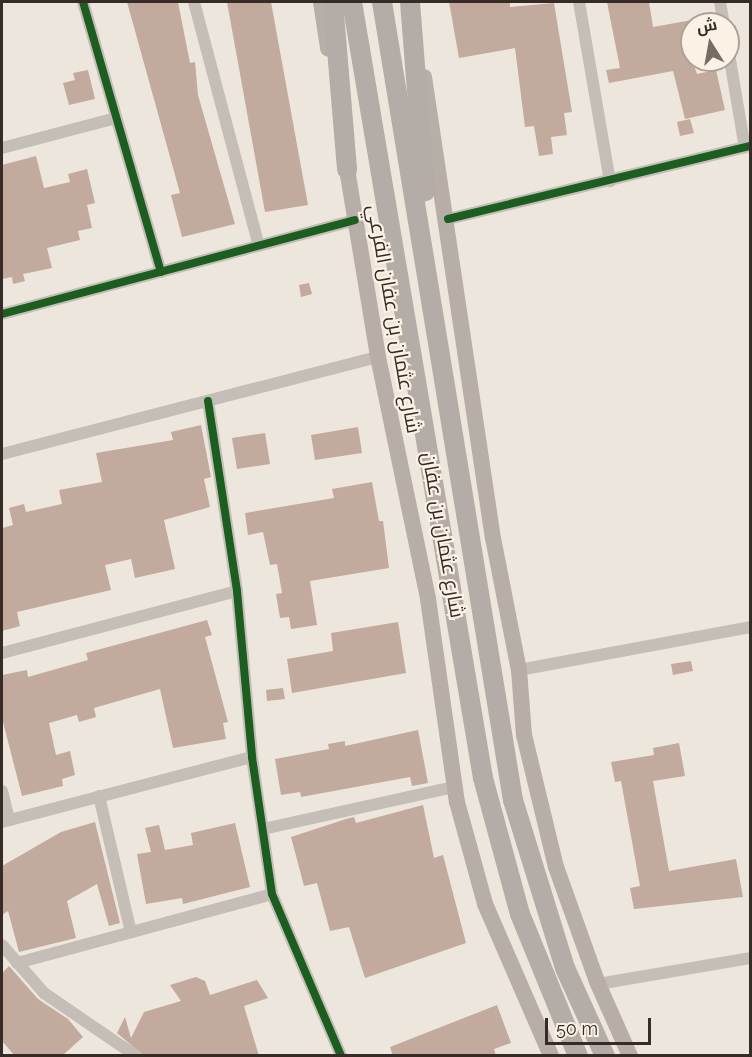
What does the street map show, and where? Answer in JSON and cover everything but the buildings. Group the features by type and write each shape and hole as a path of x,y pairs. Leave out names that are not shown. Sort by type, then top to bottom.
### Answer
{"main road":[{"name":"شارع عثمان بن عفان الفرعي","path":"321,2 378,357 428,599 454,787 485,904 551,1056"},
{"path":"333,2 347,169"},
{"name":"شارع عثمان بن عفان","path":"352,2 483,778 519,914 579,1056"},
{"name":"شارع عثمان بن عفان","path":"381,2 513,800 565,968 605,1056"},
{"path":"411,2 437,343"},
{"path":"411,2 448,219 493,538 519,670 524,735 556,867 598,984 630,1056"}],"street":[{"path":"83,2 161,272"},
{"path":"194,2 258,243"},
{"path":"579,2 610,180"},
{"path":"448,219 748,147 733,72"},
{"path":"2,148 116,118"},
{"path":"2,314 161,272 258,243 355,220"},
{"path":"2,454 378,357"},
{"path":"208,401 237,591 252,757 272,894 341,1056"},
{"path":"2,653 237,591"},
{"path":"519,670 750,627"},
{"path":"2,791 5,821 252,757"},
{"path":"262,829 454,787"},
{"path":"99,796 131,932"},
{"path":"17,963 272,894"},
{"path":"2,945 44,993 136,1056"},
{"path":"598,984 750,958"}],"cycle path":[{"path":"83,2 161,272"},
{"path":"448,219 750,146"},
{"path":"2,314 355,220"},
{"path":"208,401 237,591 252,757 272,894 341,1056"}]}
